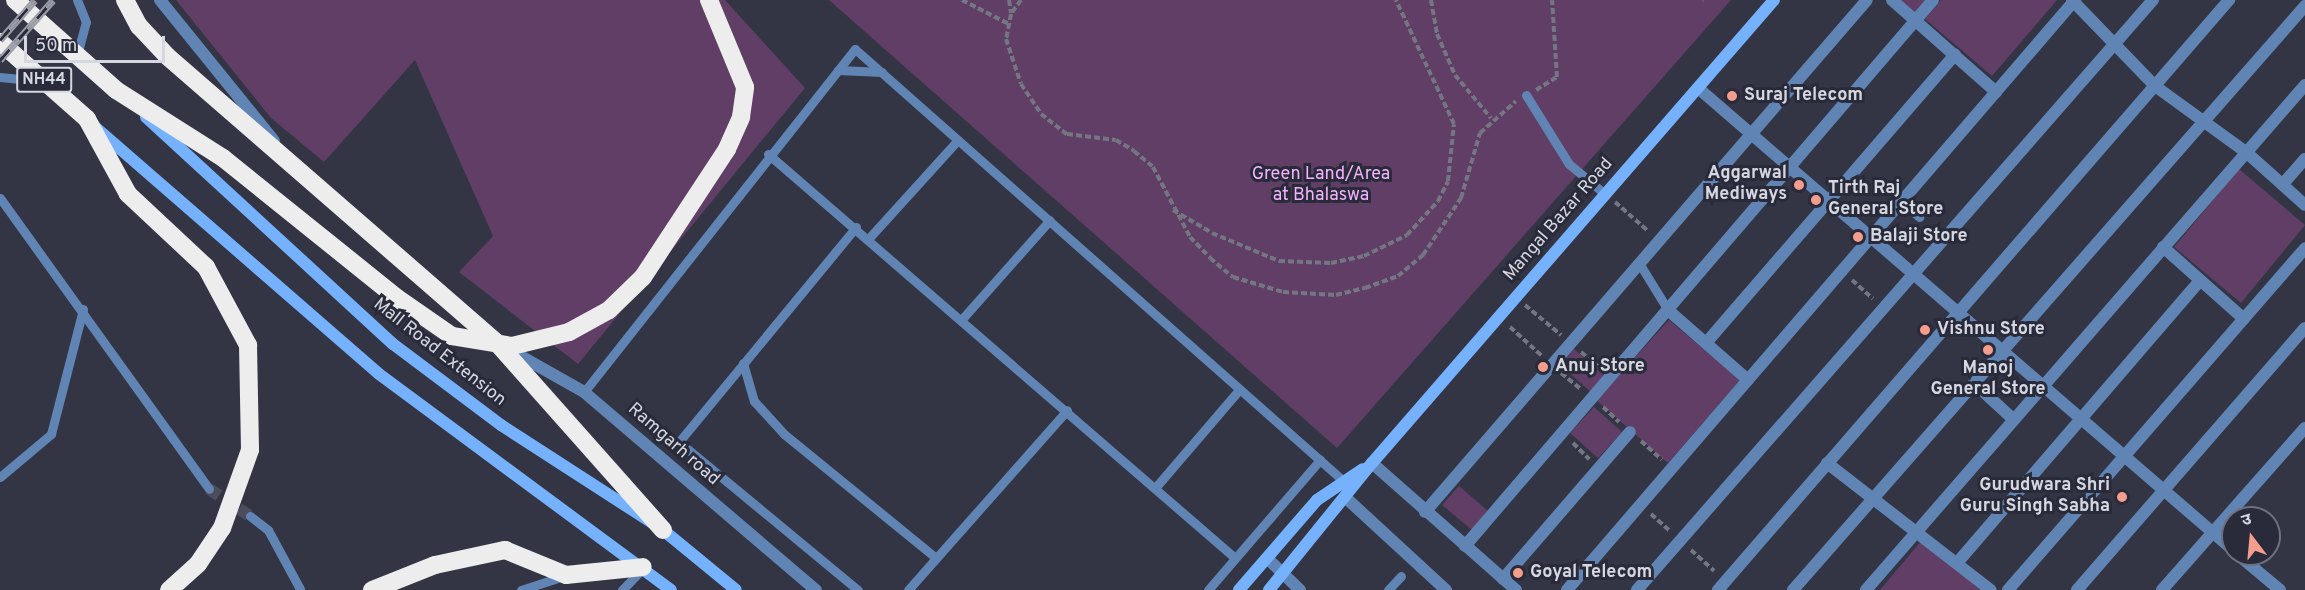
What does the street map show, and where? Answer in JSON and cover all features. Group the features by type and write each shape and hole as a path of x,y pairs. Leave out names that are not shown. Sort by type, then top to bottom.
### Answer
{"highway":[{"name":"NH44","path":"15,0 116,90"},
{"path":"125,0 152,42 497,343 663,530"},
{"path":"116,90 223,158 452,336 512,346 569,332 609,310 643,277 727,149 741,117 745,87 708,0"},
{"name":"NH44","path":"0,42 87,119"},
{"path":"87,119 128,194 206,267 231,303 248,345 250,450 222,528 198,564 169,590"},
{"path":"372,590 435,565 505,550 566,575 643,567"}],"main road":[{"name":"Mangal Bazar Road","path":"1269,590 1347,489 1774,0"},
{"name":"Mall Road Extension","path":"116,90 393,344 501,425 663,530 736,590"},
{"path":"87,119 379,374 643,567 671,590"},
{"path":"1239,590 1317,500 1347,489"}],"street":[{"path":"160,0 295,167"},
{"path":"1425,512 1867,0"},
{"path":"1892,0 1996,92"},
{"path":"1465,546 1933,0"},
{"path":"1637,590 2153,0"},
{"path":"1718,590 2229,0"},
{"path":"1567,590 2074,1 2155,86 2246,152 2305,205"},
{"path":"1793,590 2305,6"},
{"path":"1706,343 1955,55"},
{"path":"1866,590 2305,85"},
{"path":"1698,88 2221,540"},
{"path":"2283,184 2305,159"},
{"path":"2163,247 2244,319"},
{"path":"2008,590 2305,248"},
{"path":"1957,563 2200,280"},
{"path":"1668,310 1748,380"},
{"path":"2077,590 2305,328"},
{"name":"Ramgarh road","path":"497,343 584,392 816,590"},
{"path":"1974,383 2014,420"},
{"path":"2162,590 2305,428"},
{"path":"1503,579 1630,432"},
{"path":"1372,463 1516,590"},
{"path":"1827,463 1872,500 1918,531 1991,590"},
{"path":"1347,489 1446,590"},
{"path":"1267,558 1299,590"},
{"path":"2251,566 2280,590"}],"lane":[{"path":"77,0 86,22 77,55"},
{"path":"584,392 768,154 855,49 1320,460 1347,489"},
{"path":"838,70 882,72"},
{"path":"0,78 45,82"},
{"path":"1526,95 1569,164 1605,194"},
{"path":"869,238 958,140"},
{"path":"768,154 869,238 1236,558"},
{"path":"0,198 82,309 208,489"},
{"path":"1902,202 1919,218"},
{"path":"0,209 10,211"},
{"path":"962,319 1050,220"},
{"path":"856,227 679,442 858,590"},
{"path":"1639,263 1668,310"},
{"path":"0,477 51,434 82,309"},
{"path":"743,363 754,401 784,434 936,558"},
{"path":"1155,488 1240,389"},
{"path":"908,590 1067,410"},
{"path":"1208,590 1320,460"},
{"path":"250,516 268,530 300,589"},
{"path":"622,590 643,567"},
{"path":"521,590 566,575"},
{"path":"1388,590 1401,576"}],"path":[{"path":"962,0 1009,24"},
{"path":"1009,0 1011,14 1006,39 1021,84 1041,114 1067,134 1116,140 1153,166 1173,209 1190,237 1233,277 1305,295 1365,288 1398,276 1445,228 1461,198 1480,133 1491,118 1557,77 1552,0"},
{"path":"1011,14 1021,0"},
{"path":"1173,209 1212,233 1279,261 1331,263 1364,256 1407,235 1438,201 1448,180 1454,124 1396,0"},
{"path":"1431,0 1437,34 1455,75 1491,118"},
{"path":"1722,167 1761,200"},
{"path":"1605,194 1659,240"},
{"path":"1842,271 1883,308"},
{"path":"1562,433 1599,467"}],"green space":[{"path":"176,0 725,0 805,88 578,364 459,272 493,236 415,60 324,162 271,118"},
{"name":"Green Land/Area at Bhalaswa","path":"829,0 1731,0 1337,448"},
{"path":"1897,0 1927,0 1914,15"},
{"path":"1941,0 2057,0 1992,76 1925,19"},
{"path":"2239,169 2305,225 2241,303 2174,247"},
{"path":"1669,320 1740,380 1668,463 1596,400"},
{"path":"1574,349 1605,376 1591,392 1560,365"},
{"path":"1594,407 1622,432 1598,458 1570,433"},
{"path":"1459,486 1488,511 1472,530 1442,505"},
{"path":"1922,540 1981,590 1880,590"}],"tunnel":[{"path":"209,489 250,516"}],"railway":[{"path":"0,40 35,0"},
{"path":"0,60 53,0"}],"place":[{"name":"Suraj Telecom","path":"1732,96"},
{"name":"Aggarwal Mediways","path":"1799,185"},
{"name":"Tirth Raj General Store","path":"1816,200"},
{"name":"Balaji Store","path":"1858,237"},
{"name":"Vishnu Store","path":"1925,330"},
{"name":"Manoj General Store","path":"1988,350"},
{"name":"Anuj Store","path":"1543,367"},
{"name":"Gurudwara Shri Guru Singh Sabha","path":"2122,497"},
{"name":"Goyal Telecom","path":"1518,573"}]}
